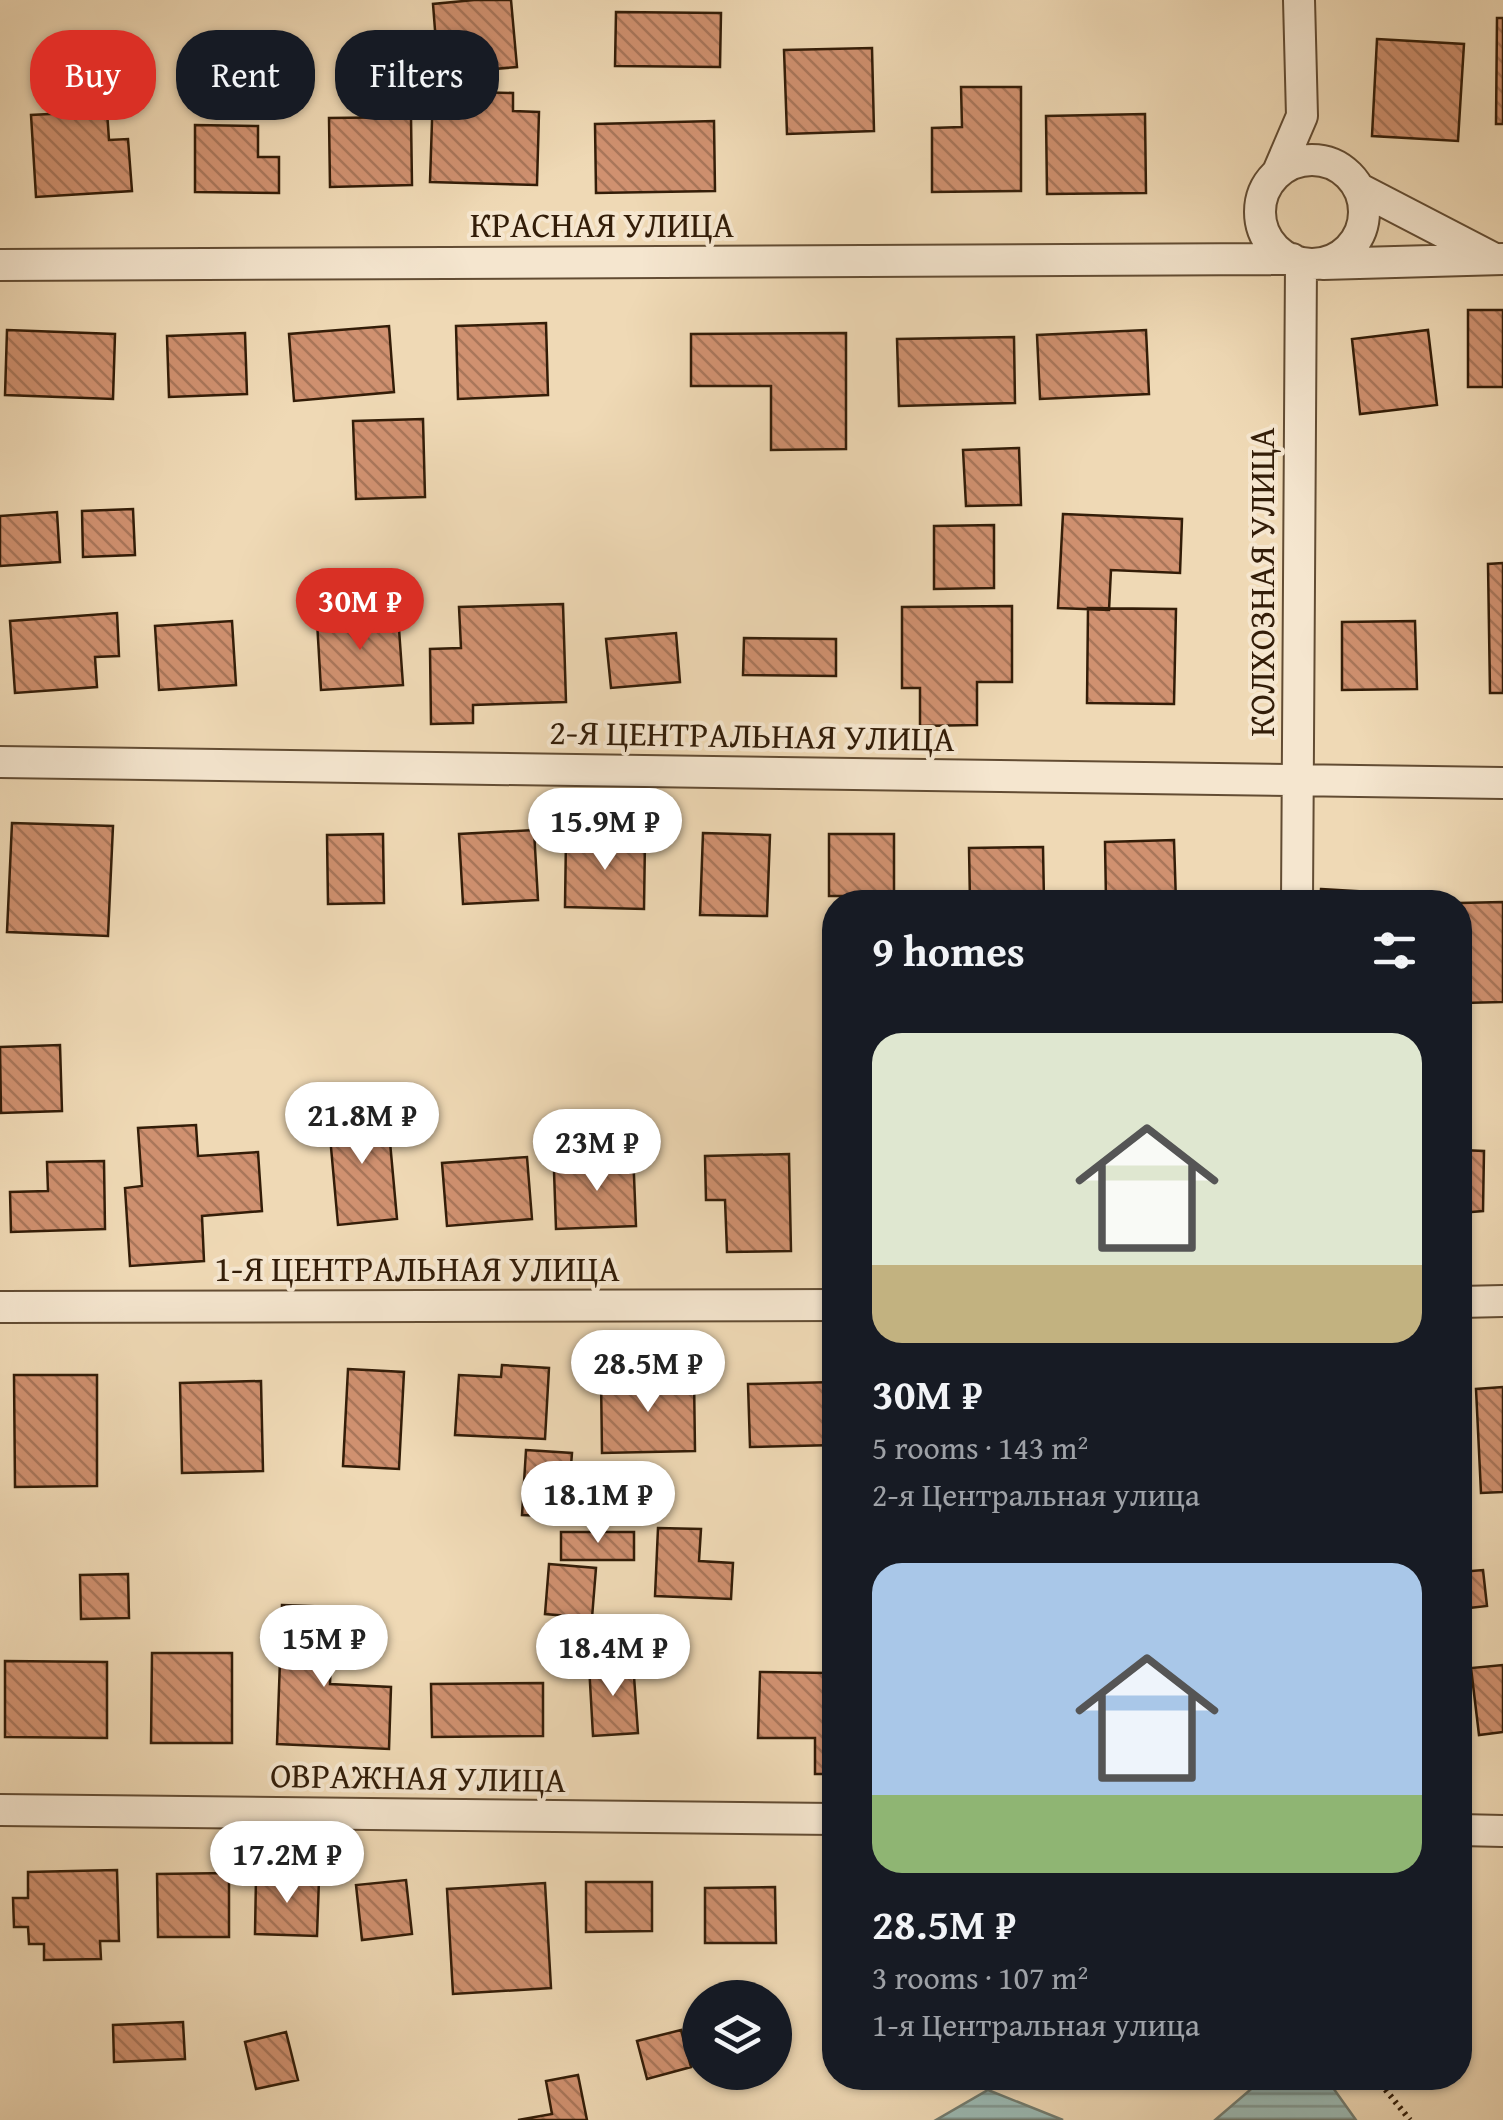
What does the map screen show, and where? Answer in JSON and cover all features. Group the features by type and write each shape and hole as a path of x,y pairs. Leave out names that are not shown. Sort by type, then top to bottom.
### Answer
{"street":[{"path":"1299,0 1302,116 1260,205 1262,224 1270,242 1304,262 1339,257 1353,244 1362,227 1365,208 1360,190 1349,174 1333,163 1302,116"},
{"path":"1278,172 1295,162 1314,159 1333,163"},
{"name":"КРАСНАЯ УЛИЦА","path":"1360,190 1499,258"},
{"name":"КРАСНАЯ УЛИЦА","path":"1205,258 1239,244 1262,224"},
{"name":"КРАСНАЯ УЛИЦА","path":"0,265 1205,258 1304,262 1499,258"},
{"name":"КОЛХОЗНАЯ УЛИЦА","path":"1296,890 1304,262"},
{"name":"2-Я ЦЕНТРАЛЬНАЯ УЛИЦА","path":"0,762 1503,783"},
{"path":"1472,1302 1503,1301"},
{"name":"1-Я ЦЕНТРАЛЬНАЯ УЛИЦА","path":"0,1307 822,1304"},
{"name":"ОВРАЖНАЯ УЛИЦА","path":"0,1810 822,1819"},
{"path":"1472,1830 1503,1831"}],"path":[{"path":"1386,2090 1410,2120"}],"water":[{"path":"988,2090 1063,2120 936,2120"},
{"path":"1250,2090 1335,2090 1356,2120 1215,2120"}],"building":[{"path":"511,0 517,67 499,69 499,30 435,30 433,4"},
{"path":"616,12 721,13 720,67 615,66"},
{"path":"1497,18 1503,18 1503,124 1496,124"},
{"path":"1377,39 1464,44 1458,141 1372,136"},
{"path":"872,48 874,131 787,134 784,50"},
{"path":"961,87 1021,87 1021,191 932,192 932,128 962,127"},
{"path":"499,93 513,93 513,111 539,112 537,185 430,182 432,120 499,120"},
{"path":"1145,114 1146,193 1047,194 1046,116"},
{"path":"329,118 411,120 412,185 330,187"},
{"path":"31,120 108,120 109,140 128,139 132,191 36,197"},
{"path":"714,121 715,191 596,193 595,124"},
{"path":"195,125 258,126 258,157 279,157 279,193 195,192"},
{"path":"1468,310 1503,310 1503,387 1468,387"},
{"path":"546,323 548,395 458,399 456,326"},
{"path":"389,326 394,392 294,401 289,334"},
{"path":"7,330 115,334 113,399 5,395"},
{"path":"1146,330 1149,394 1040,399 1037,335"},
{"path":"1428,330 1437,405 1360,414 1352,339"},
{"path":"245,333 247,394 169,397 167,336"},
{"path":"846,333 846,449 771,450 771,386 691,386 691,334"},
{"path":"1014,337 1015,403 899,406 897,339"},
{"path":"423,419 425,497 356,499 353,421"},
{"path":"1019,448 1021,505 966,506 963,450"},
{"path":"133,509 135,555 83,557 82,511"},
{"path":"57,512 60,562 0,566 0,516"},
{"path":"1063,514 1182,519 1180,573 1111,570 1109,610 1058,608"},
{"path":"994,525 994,588 934,589 934,526"},
{"path":"1503,563 1503,693 1490,693 1488,564"},
{"path":"563,604 566,702 473,705 473,723 431,724 430,649 461,648 459,607"},
{"path":"1012,606 1012,682 977,682 977,725 920,726 920,688 902,688 902,607"},
{"path":"1088,608 1176,609 1174,704 1087,703"},
{"path":"117,613 119,656 95,657 97,687 15,693 10,621"},
{"path":"398,615 403,685 321,690 317,621"},
{"path":"232,621 236,685 159,690 155,626"},
{"path":"1415,621 1417,689 1342,690 1342,622"},
{"path":"676,633 680,682 611,688 606,639"},
{"path":"744,638 836,639 836,676 743,675"},
{"path":"12,823 113,826 108,936 7,932"},
{"path":"534,830 538,900 463,904 459,834"},
{"path":"703,833 770,835 767,916 700,915"},
{"path":"383,834 384,903 328,904 327,835"},
{"path":"829,834 894,834 894,890 829,890"},
{"path":"566,837 645,839 644,909 565,907"},
{"path":"1174,840 1176,890 1106,890 1105,842"},
{"path":"1043,847 1044,890 970,890 969,848"},
{"path":"1503,902 1503,1002 1472,1003 1472,903"},
{"path":"60,1045 62,1111 1,1113 0,1047"},
{"path":"387,1109 397,1219 338,1225 328,1114"},
{"path":"196,1125 198,1156 258,1152 262,1211 202,1216 204,1261 130,1266 125,1188 142,1186 138,1128"},
{"path":"1472,1150 1484,1151 1483,1211 1472,1212"},
{"path":"633,1151 636,1226 556,1229 554,1171 595,1170 594,1153"},
{"path":"789,1154 791,1251 727,1252 725,1200 706,1200 705,1156"},
{"path":"527,1157 532,1219 447,1226 442,1163"},
{"path":"104,1161 105,1229 11,1232 10,1192 48,1191 47,1162"},
{"path":"502,1365 549,1368 545,1439 455,1435 459,1375 501,1377"},
{"path":"348,1369 404,1372 399,1469 343,1466"},
{"path":"14,1375 97,1375 97,1486 15,1487"},
{"path":"694,1377 695,1451 602,1453 601,1378"},
{"path":"261,1381 263,1471 182,1473 180,1383"},
{"path":"822,1382 822,1445 750,1447 748,1384"},
{"path":"1503,1387 1503,1492 1481,1493 1476,1389"},
{"path":"526,1450 572,1453 567,1517 522,1515"},
{"path":"658,1528 701,1529 699,1561 733,1563 731,1599 655,1596"},
{"path":"561,1532 634,1532 634,1560 561,1560"},
{"path":"549,1564 596,1568 592,1618 545,1614"},
{"path":"1483,1570 1487,1606 1472,1608 1472,1571"},
{"path":"128,1574 129,1618 81,1619 80,1575"},
{"path":"282,1605 333,1607 330,1684 391,1687 389,1749 277,1744"},
{"path":"152,1653 232,1653 232,1743 151,1743"},
{"path":"5,1661 107,1662 107,1738 5,1737"},
{"path":"633,1662 638,1733 593,1736 589,1665"},
{"path":"1503,1665 1503,1732 1479,1735 1472,1668"},
{"path":"760,1672 822,1673 822,1774 815,1774 815,1738 758,1738"},
{"path":"543,1683 543,1736 432,1737 431,1684"},
{"path":"117,1870 119,1941 100,1941 101,1959 44,1960 44,1944 29,1944 28,1927 14,1927 13,1898 28,1898 28,1872"},
{"path":"229,1873 229,1937 158,1937 157,1874"},
{"path":"256,1877 319,1879 317,1936 255,1934"},
{"path":"406,1880 412,1934 362,1940 356,1885"},
{"path":"586,1882 652,1882 652,1931 586,1932"},
{"path":"545,1883 551,1988 453,1994 447,1889"},
{"path":"775,1887 776,1943 705,1943 705,1888"},
{"path":"183,2022 185,2059 114,2062 113,2025"},
{"path":"681,2030 682,2069 647,2079 637,2041"},
{"path":"286,2032 298,2080 256,2089 245,2042"},
{"path":"578,2075 587,2120 518,2120 552,2114 546,2081"}]}
